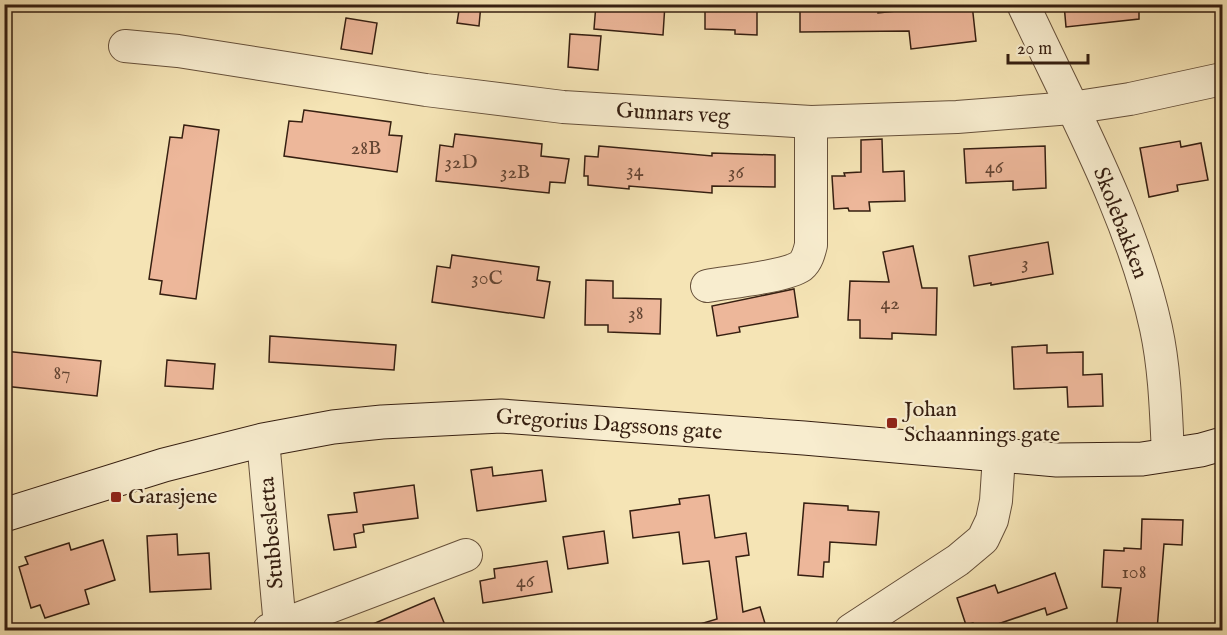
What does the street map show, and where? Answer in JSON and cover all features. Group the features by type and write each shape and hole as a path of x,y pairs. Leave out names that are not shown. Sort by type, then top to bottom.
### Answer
{"street":[{"name":"Skolebakken","path":"1023,4 1119,210 1135,253 1156,329 1165,387 1168,455"},
{"name":"Gunnars veg","path":"125,46 178,51 328,76 564,107 811,122 957,117 1071,108 1130,99 1222,80"},
{"path":"707,286 789,272 802,265 807,258 812,245 811,122"},
{"name":"Gregorius Dagssons gate","path":"4,515 164,465 263,440 333,427 382,422 501,416 804,438 1057,460 1142,459 1201,450 1222,444"},
{"name":"Stubbesletta","path":"263,440 274,628 465,555"},
{"path":"859,629 958,560 982,539 992,520 996,501 999,456"}],"building":[{"path":"460,4 481,4 479,26 457,23"},
{"path":"596,4 665,4 663,35 594,29"},
{"path":"705,4 757,4 757,35 735,34 735,30 705,29"},
{"path":"800,4 878,4 878,13 935,7 935,4 972,4 976,41 911,49 909,31 800,32"},
{"path":"1064,4 1139,4 1139,19 1066,27"},
{"path":"346,18 377,23 372,54 341,49"},
{"path":"570,34 601,36 598,70 568,67"},
{"path":"304,110 391,122 389,135 402,136 397,172 284,156 289,121 302,122"},
{"path":"184,125 219,130 196,299 160,294 162,281 149,279 170,137 182,138"},
{"path":"455,134 542,144 541,156 569,159 565,183 550,182 549,193 436,181 440,145 453,147"},
{"path":"882,139 883,172 904,171 905,201 869,202 870,211 834,209 832,176 861,172 861,140"},
{"path":"1180,141 1181,147 1201,143 1208,180 1177,185 1178,191 1149,197 1140,148"},
{"path":"599,146 712,156 712,153 775,155 775,187 712,186 712,193 588,185 588,176 584,176 585,156 598,157"},
{"path":"1045,146 1046,188 1013,190 1013,181 966,183 964,149"},
{"path":"1048,242 1053,274 974,286 969,256"},
{"path":"913,246 922,288 937,288 936,335 892,333 892,339 860,338 860,320 848,320 850,281 889,282 883,252"},
{"path":"452,255 539,267 537,280 550,282 544,318 432,302 437,266 450,268"},
{"path":"586,280 613,281 613,298 661,299 660,334 608,332 608,325 585,325"},
{"path":"794,289 798,317 739,327 740,332 717,336 712,306"},
{"path":"270,336 396,345 394,370 269,362"},
{"path":"1047,345 1047,353 1083,352 1083,375 1102,374 1103,406 1068,407 1067,387 1014,389 1012,347"},
{"path":"4,351 101,361 97,396 4,386"},
{"path":"167,360 215,364 213,389 165,386"},
{"path":"492,467 493,476 542,470 546,501 477,511 471,470"},
{"path":"414,485 418,518 363,525 364,532 354,534 356,547 334,550 328,515 357,512 354,493"},
{"path":"709,495 715,538 746,533 749,555 736,557 743,612 760,607 767,630 701,630 700,624 717,619 709,561 683,564 679,532 633,538 630,511 680,504 679,499"},
{"path":"804,503 848,506 848,510 879,512 876,545 830,542 829,562 824,562 823,577 798,575"},
{"path":"1142,519 1183,520 1182,545 1164,544 1157,630 1116,630 1121,588 1102,587 1104,550 1141,549"},
{"path":"604,531 608,563 568,569 563,537"},
{"path":"177,534 178,555 209,553 211,589 150,592 147,536"},
{"path":"103,540 115,580 85,590 89,604 45,618 40,605 31,608 19,567 28,564 25,557 69,543 71,550"},
{"path":"547,561 552,592 483,603 480,581 495,578 494,569"},
{"path":"1055,573 1067,608 1047,615 1045,608 989,627 988,625 975,629 973,623 966,625 957,598 995,585 998,593"},
{"path":"434,598 447,630 361,630 361,629"}],"place":[{"name":"Johan Schaannings gate","path":"892,423"},
{"name":"Garasjene","path":"116,497"}]}
